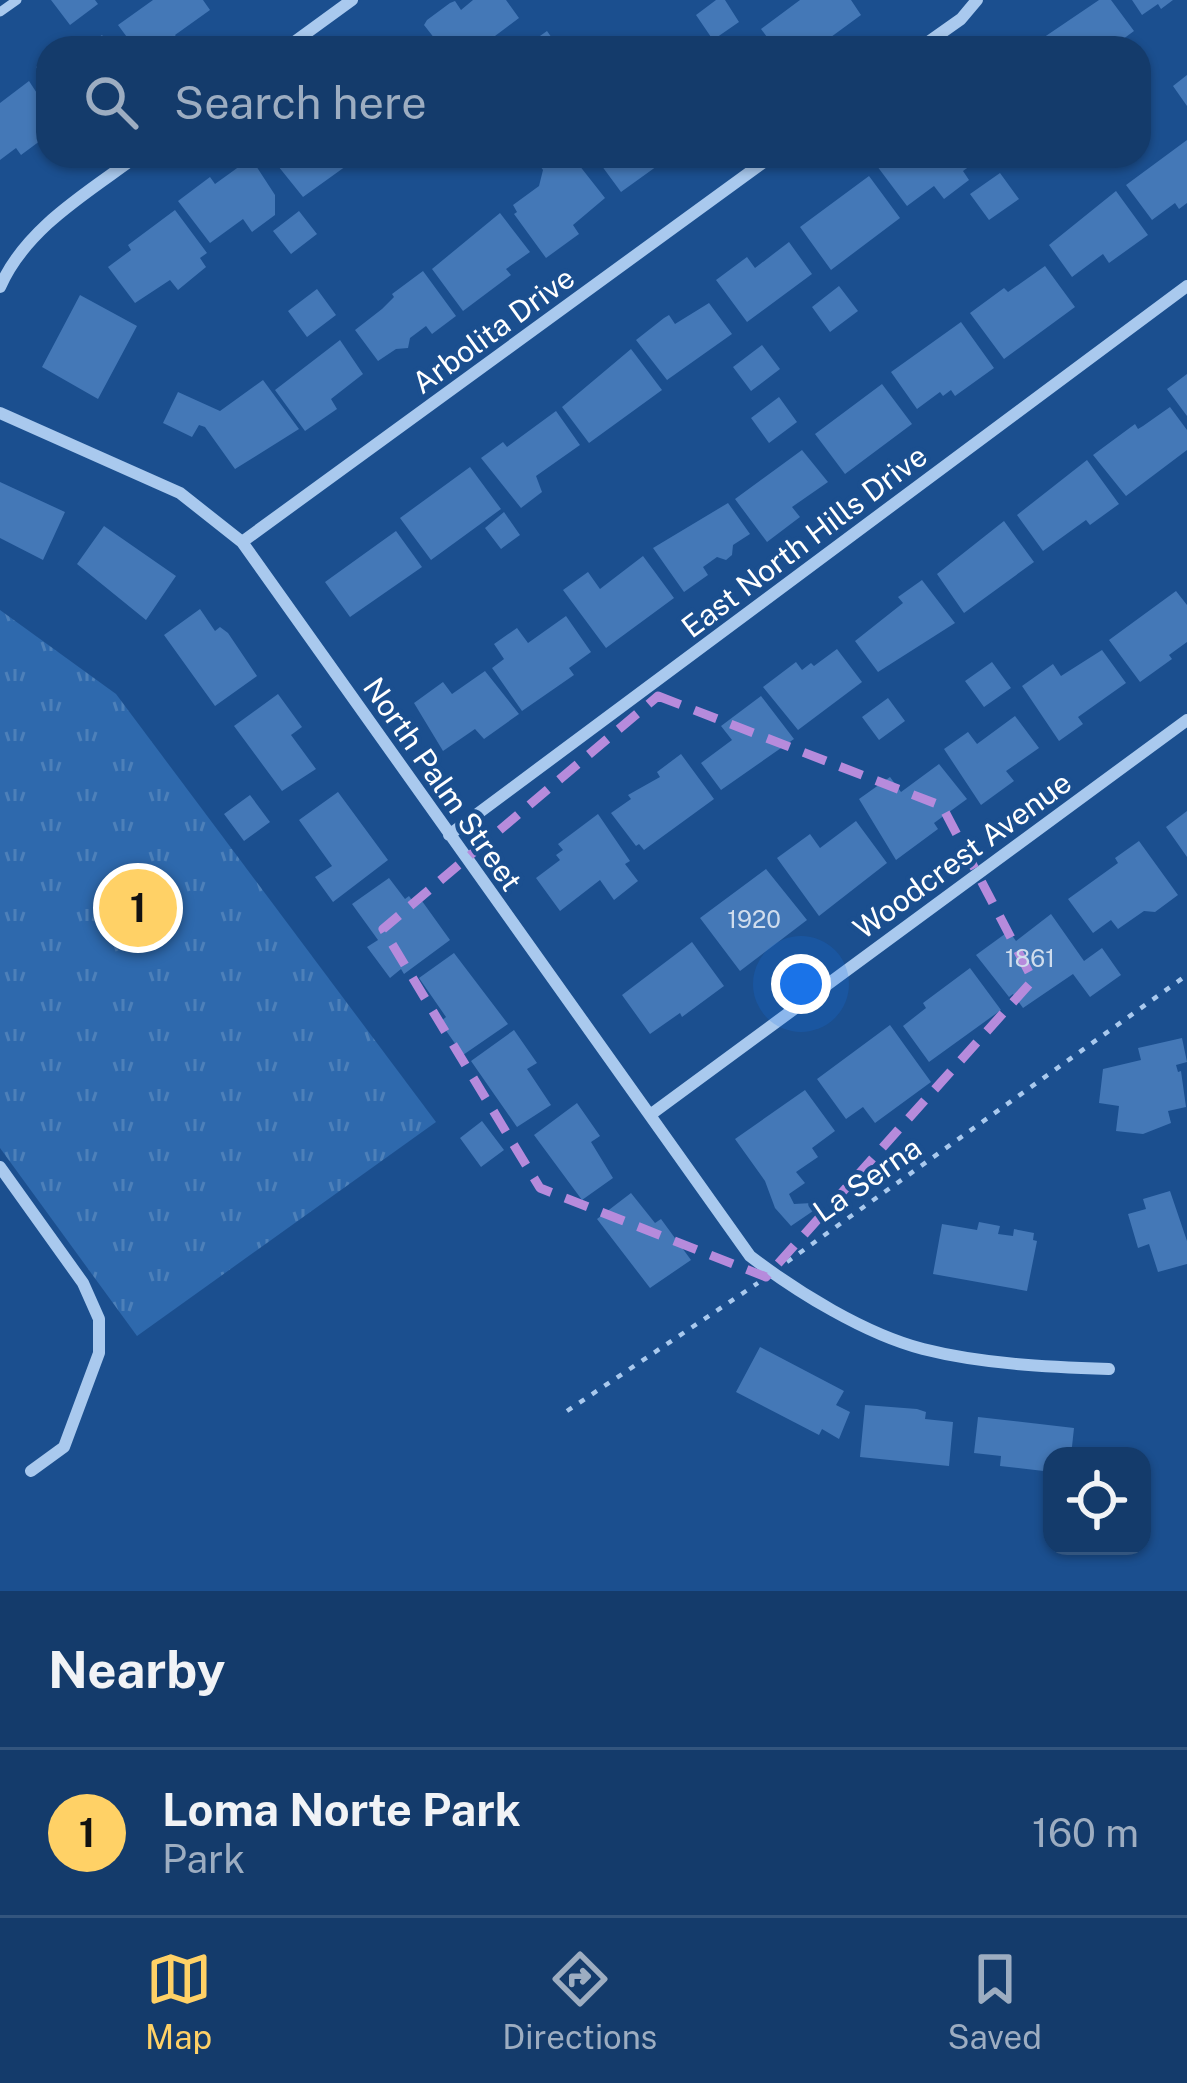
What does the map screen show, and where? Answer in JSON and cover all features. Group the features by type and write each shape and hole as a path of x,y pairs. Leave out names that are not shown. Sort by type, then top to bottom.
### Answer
{"street":[{"path":"302,36 352,0"},
{"path":"937,36 977,0"},
{"path":"0,287 48,220 120,168"},
{"name":"Arbolita Drive","path":"242,542 756,168"},
{"name":"East North Hills Drive","path":"449,835 1187,286"},
{"name":"North Palm Street","path":"0,413 181,493 242,542 750,1256 843,1316 921,1348 1047,1367 1109,1369"},
{"name":"Woodcrest Avenue","path":"650,1115 1187,720"},
{"path":"0,1167 83,1283 99,1318 99,1352 64,1448 31,1471"}],"lane":[{"path":"0,12 17,0"}],"path":[{"name":"La Serna","path":"567,1412 772,1273 1187,975"}],"highlighted area":[{"path":"658,696 942,806 1033,980 766,1277 540,1188 383,929"}],"green space":[{"path":"0,610 116,694 436,1122 137,1336 0,1148"}],"building":[{"path":"51,0 95,0 98,4 70,25"},
{"path":"153,0 203,0 210,10 176,36 126,36 118,25"},
{"path":"473,0 506,0 519,18 495,36 433,36 424,25 450,3 455,1 461,10"},
{"path":"716,0 725,0 739,22 719,36 710,36 696,15"},
{"path":"800,0 851,0 861,15 832,36 766,36 761,29"},
{"path":"1099,0 1111,0 1134,31 1127,36 1046,36"},
{"path":"1132,0 1173,0 1142,15"},
{"path":"1187,75 1187,106 1173,86"},
{"path":"29,81 36,92 36,144 21,155 16,148 0,160 0,103"},
{"path":"1187,140 1187,203 1179,209 1175,203 1152,220 1126,185"},
{"path":"237,168 257,168 275,195 275,215 252,232 243,219 210,243 178,201 210,177 215,184"},
{"path":"280,168 343,168 303,197"},
{"path":"581,168 605,198 573,225 579,234 546,258 514,214 513,205 539,186 543,170"},
{"path":"603,168 654,168 621,192"},
{"path":"878,168 967,168 963,171 969,180 944,199 934,186 907,206"},
{"path":"1000,173 1019,199 989,220 970,194"},
{"path":"869,176 900,218 831,270 800,227"},
{"path":"1116,191 1148,235 1109,263 1103,254 1072,277 1049,245"},
{"path":"175,210 207,253 200,258 206,267 178,290 170,280 135,303 108,267 131,250 128,245"},
{"path":"299,211 317,234 291,254 273,231"},
{"path":"500,213 530,252 506,269 511,275 463,311 432,269"},
{"path":"789,242 812,274 747,322 716,280 747,257 755,268"},
{"path":"1045,266 1075,307 1004,359 970,313"},
{"path":"423,271 456,316 432,334 426,326 410,338 408,348 396,349 378,361 355,330"},
{"path":"839,286 858,311 830,332 812,307"},
{"path":"317,289 336,315 307,337 288,311"},
{"path":"80,295 137,326 98,399 42,367"},
{"path":"709,303 732,334 667,380 636,340 669,315 675,324"},
{"path":"961,322 994,368 955,396 951,390 943,396 940,392 917,409 891,372"},
{"path":"340,340 363,374 331,399 337,409 305,431 275,390"},
{"path":"762,345 780,369 751,391 733,367"},
{"path":"631,349 662,390 589,443 562,407"},
{"path":"1187,374 1187,416 1167,389"},
{"path":"263,380 299,429 235,469 205,427 199,425 192,437 163,423 178,392 220,411"},
{"path":"882,384 912,424 845,474 815,434"},
{"path":"779,397 797,422 769,443 751,418"},
{"path":"1170,407 1187,430 1187,450 1126,496 1093,455 1135,424 1138,429"},
{"path":"556,411 580,445 536,476 542,492 521,508 481,458 503,442 507,447"},
{"path":"802,450 828,482 792,507 800,517 767,542 735,499"},
{"path":"1087,460 1119,504 1090,525 1086,520 1043,551 1017,515"},
{"path":"470,467 501,509 431,560 400,518"},
{"path":"0,482 65,512 43,560 0,538"},
{"path":"728,503 750,534 733,545 726,560 717,557 703,567 708,575 684,592 653,548"},
{"path":"504,512 520,535 501,549 485,528"},
{"path":"1004,521 1034,562 964,613 937,574"},
{"path":"104,526 176,576 146,620 77,564"},
{"path":"396,531 422,567 350,617 325,582"},
{"path":"643,556 674,598 606,648 563,590 588,572 600,589"},
{"path":"922,580 955,623 878,672 855,641 903,603 898,597"},
{"path":"1176,591 1187,605 1187,642 1140,682 1109,640"},
{"path":"200,609 215,631 220,627 228,633 257,676 215,706 164,635"},
{"path":"566,616 591,652 569,668 574,675 522,711 492,668 504,659 494,644 517,628 528,643"},
{"path":"837,649 862,682 798,730 763,687 796,662 802,670"},
{"path":"1102,650 1126,683 1078,717 1083,724 1059,741 1022,686 1053,664 1061,676"},
{"path":"992,662 1011,688 984,707 965,681"},
{"path":"485,671 519,714 484,739 475,729 443,751 414,703 443,682 452,694"},
{"path":"278,694 302,727 291,735 316,769 282,791 234,726"},
{"path":"761,696 794,739 721,790 701,763 732,740 721,726"},
{"path":"888,698 905,721 879,740 862,717"},
{"path":"1015,716 1039,748 1006,771 1014,781 981,805 944,749 968,732 977,744"},
{"path":"681,754 714,799 644,850 611,813 631,799 628,795 660,777 657,772"},
{"path":"939,764 967,799 934,823 938,829 896,860 859,799 890,777 901,792"},
{"path":"338,792 388,860 333,902 315,877 332,866 299,820"},
{"path":"250,795 270,822 244,841 224,814"},
{"path":"1187,811 1187,857 1166,827"},
{"path":"598,814 638,881 614,900 600,880 560,911 536,878 560,860 556,855 563,850 558,844"},
{"path":"856,821 887,863 819,916 777,858 810,834 820,848"},
{"path":"1139,841 1178,895 1118,929 1111,920 1093,933 1068,899 1118,863 1115,858"},
{"path":"766,869 807,920 740,971 700,918"},
{"path":"389,878 405,899 409,896 416,906 422,901 450,940 404,974 401,969 390,978 367,947 378,940 352,904"},
{"path":"1051,914 1084,961 1102,948 1121,975 1090,997 1073,974 1023,1008 976,955 1009,931 1016,941"},
{"path":"692,942 724,986 650,1034 622,995"},
{"path":"454,953 508,1024 463,1055 440,1022 446,1017 419,978"},
{"path":"970,968 1001,1010 929,1062 903,1026 926,1008 923,1003"},
{"path":"890,1025 931,1082 875,1123 863,1107 846,1119 817,1079"},
{"path":"514,1030 537,1063 527,1069 551,1105 517,1127 471,1061"},
{"path":"1182,1038 1187,1062 1176,1065 1186,1107 1168,1111 1171,1123 1143,1134 1116,1131 1119,1106 1099,1103 1103,1069 1141,1060 1138,1048"},
{"path":"805,1090 835,1131 812,1148 818,1157 796,1172 805,1183 789,1194 794,1204 812,1203 816,1209 791,1226 775,1208 765,1181 735,1139"},
{"path":"577,1103 600,1136 591,1142 613,1178 582,1200 534,1135"},
{"path":"482,1121 504,1150 481,1167 460,1138"},
{"path":"1170,1191 1187,1241 1187,1264 1158,1272 1149,1244 1138,1248 1128,1214 1146,1209 1143,1199"},
{"path":"631,1193 655,1223 661,1219 691,1260 650,1288 597,1219"},
{"path":"979,1222 1000,1226 998,1234 1013,1236 1014,1229 1034,1233 1037,1241 1027,1291 933,1274 942,1224 977,1230"},
{"path":"760,1347 844,1391 836,1405 850,1412 839,1439 822,1429 819,1435 736,1392"},
{"path":"865,1405 917,1409 926,1412 925,1419 953,1422 949,1466 860,1457"},
{"path":"978,1417 1074,1428 1072,1447 1043,1447 1043,1471 1000,1466 1001,1456 974,1453"}],"place":[{"name":"Loma Norte Park","path":"138,908"}]}
